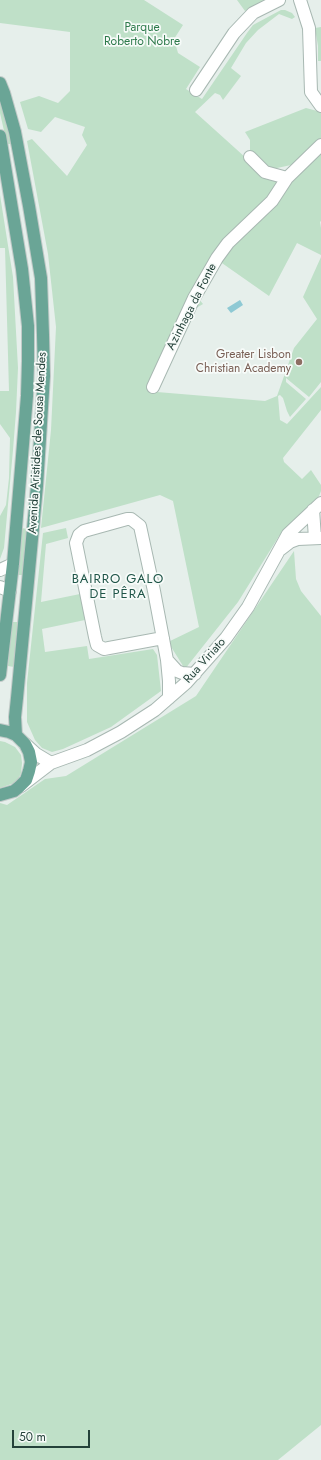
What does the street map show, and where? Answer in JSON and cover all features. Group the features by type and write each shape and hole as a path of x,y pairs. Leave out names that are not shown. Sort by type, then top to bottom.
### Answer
{"main road":[{"name":"Avenida Aristides de Sousa Mendes","path":"0,83 15,132 41,278 44,376 37,486 15,717 20,740 29,752 30,766 26,780 19,787"},
{"name":"Avenida Aristides de Sousa Mendes","path":"0,136 22,269 28,326 27,396 13,564 5,589 0,675"},
{"path":"0,730 9,732 20,740"},
{"path":"0,795 14,791 19,787"}],"street":[{"path":"196,90 234,33 253,13 279,0"},
{"path":"300,0 309,28 311,92 315,100 321,106"},
{"name":"Azinhaga da Fonte","path":"153,387 194,298 216,258 228,243 272,201 287,178 321,145"},
{"path":"250,157 265,172 287,178"},
{"name":"Rua Viriato","path":"317,507 318,538"},
{"name":"Rua Viriato","path":"19,787 51,763 87,750 121,732 155,710 181,688 226,638 248,607 288,534 317,507"},
{"path":"163,638 104,649 97,645 76,543 79,535 84,531 127,519 131,519 140,526 163,638 167,660 169,698"},
{"path":"277,555 283,547 290,542 302,538 318,538"},
{"path":"0,570 13,564"},
{"path":"167,660 177,671 195,674"},
{"path":"167,660 181,688"},
{"path":"20,740 36,754 51,763"}],"green space":[{"name":"Parque Roberto Nobre","path":"0,0 144,0 183,25 174,39 178,53 200,67 186,89 202,99 253,25 281,10 292,13 295,17 292,19 279,14 258,30 246,43 231,68 241,76 223,100 220,95 215,93 195,112 266,176 290,185 302,166 321,149 321,255 297,243 269,296 219,261 198,298 203,304 193,310 157,392 265,401 277,396 294,348 317,319 303,297 321,257 321,382 309,397 286,378 286,382 306,399 290,417 283,398 280,395 278,396 280,420 287,424 321,387 321,410 283,458 284,462 302,479 311,470 321,485 321,491 319,496 279,536 238,602 185,669 168,642 199,627 173,501 160,495 41,528 51,430 56,327 48,254 27,141 32,139 67,176 87,145 82,135 85,127 55,117 41,132 28,129 20,102 39,96 58,103 70,91 70,32 0,23"},
{"path":"237,0 267,0 245,11"},
{"path":"321,27 321,61 318,61 318,46 315,28"},
{"path":"0,96 12,144 7,144 0,113"},
{"path":"306,108 321,112 321,139 291,165 277,168 266,168 250,153 250,140 245,132"},
{"path":"0,195 13,277 18,368 16,412 4,548 0,559 0,516 6,505 9,478 10,438 0,424 0,391 9,391 5,248 0,248"},
{"path":"22,528 27,529 22,575 16,575"},
{"path":"66,528 68,538 46,544 41,602 80,594 85,620 42,629 45,652 87,646 89,659 153,649 157,655 161,691 111,727 63,749 52,752 42,748 35,740 27,722 27,683 43,533"},
{"path":"294,551 296,579 301,591 321,616 321,1425 278,1460 0,1460 0,803 7,805 45,779 66,776 196,696"},
{"path":"11,622 18,622 14,667 8,666"},
{"path":"0,741 15,747 21,755 22,763 21,773 17,782 0,788"}],"water":[{"path":"240,300 243,305 231,313 227,308"}],"place":[{"name":"Greater Lisbon Christian Academy","path":"299,362"}],"district":[{"name":"BAIRRO GALO DE PÊRA","path":"118,588"}]}
